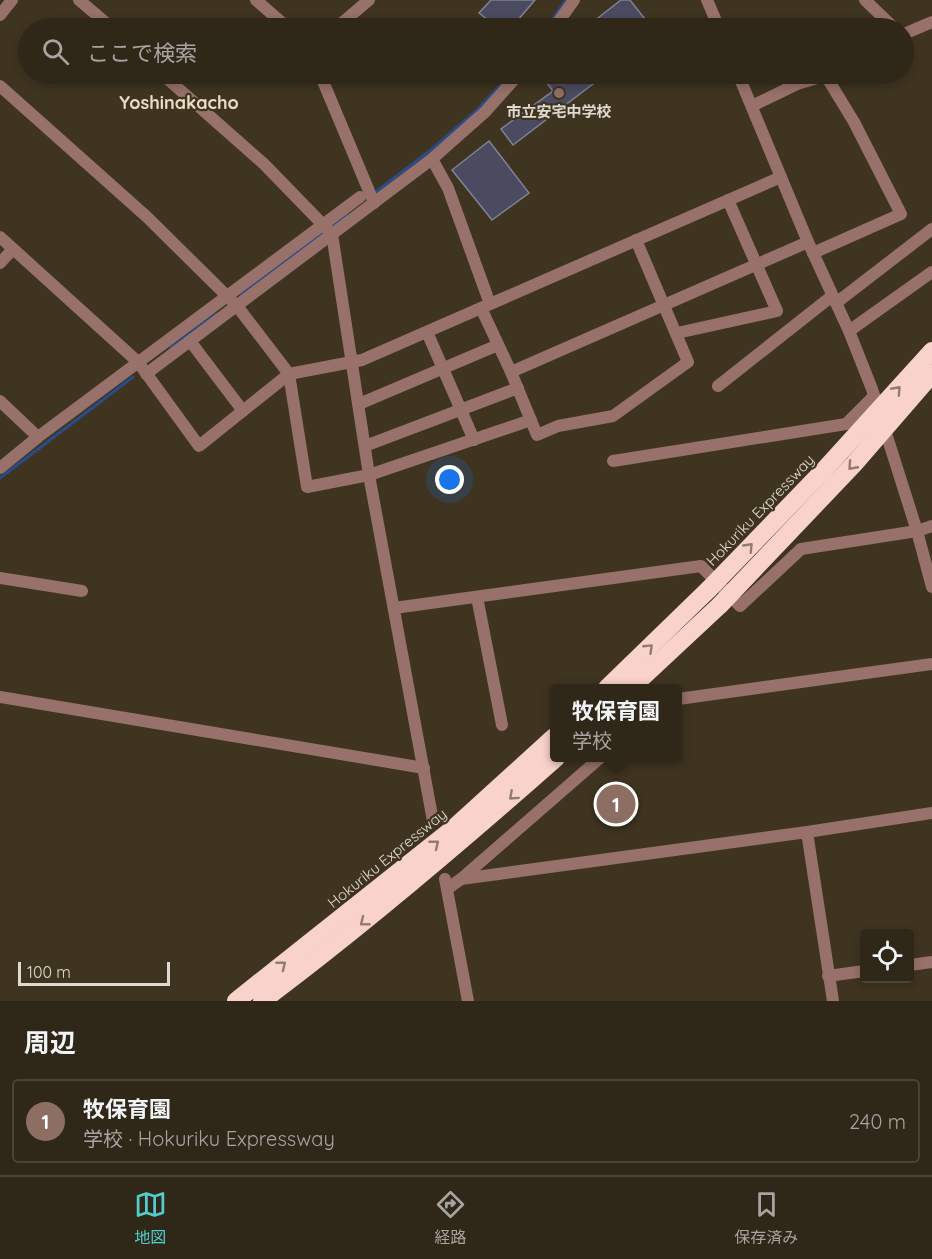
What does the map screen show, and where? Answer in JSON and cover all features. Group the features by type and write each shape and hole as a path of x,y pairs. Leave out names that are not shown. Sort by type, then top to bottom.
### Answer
{"highway":[{"name":"Hokuriku Expressway","path":"611,684 709,589 824,470 932,351"},
{"path":"635,684 720,605 846,473 932,374"},
{"name":"Hokuriku Expressway","path":"236,1001 455,827 550,742"},
{"path":"262,1001 455,848 552,762"}],"street":[{"path":"0,15 12,0"},
{"path":"79,0 100,18"},
{"path":"256,0 277,18"},
{"path":"348,18 369,0"},
{"path":"561,18 574,0"},
{"path":"707,0 715,18"},
{"path":"865,0 884,18"},
{"path":"914,29 932,22"},
{"path":"173,84 264,164 324,223 332,234 369,475 433,821"},
{"path":"325,84 367,198"},
{"path":"146,374 190,341 324,223 432,159 485,112 510,84"},
{"path":"742,84 810,248 849,331 874,396 932,586"},
{"path":"752,106 797,84"},
{"path":"511,372 757,264 810,248 902,214 834,84"},
{"path":"0,86 147,217 233,301 289,374 307,488 369,475 531,420"},
{"path":"432,159 448,188 498,345 537,435 558,426 613,416 688,362 636,240"},
{"path":"0,237 138,362 199,446 289,374 353,362 427,332 781,177"},
{"path":"0,468 138,362 332,234 367,198"},
{"path":"677,333 777,311 728,200"},
{"path":"718,386 932,229"},
{"path":"0,263 13,249"},
{"path":"849,331 932,272"},
{"path":"427,332 474,440"},
{"path":"190,341 243,411"},
{"path":"359,404 498,345"},
{"path":"365,446 518,388"},
{"path":"613,462 846,424 874,396"},
{"path":"0,401 38,437"},
{"path":"394,608 701,566 740,606 801,549 917,531 932,526"},
{"path":"0,578 82,591"},
{"path":"477,597 502,725"},
{"path":"682,698 932,664"},
{"path":"0,697 424,768"},
{"path":"461,879 595,762"},
{"path":"468,1001 446,884 461,879 932,813"},
{"path":"807,832 833,1001"},
{"path":"914,964 932,962"},
{"path":"828,976 860,972"}],"building":[{"path":"491,0 535,0 520,18 485,18 479,13"},
{"path":"621,0 630,0 644,18 598,18"},
{"path":"548,84 593,84 513,145 501,129 553,91"},
{"path":"489,141 529,193 492,220 452,170"}],"waterway":[{"path":"553,18 566,0"},
{"path":"373,194 432,149 476,111 502,84"},
{"path":"331,227 347,214"},
{"path":"241,295 325,231"},
{"path":"170,348 216,314"},
{"path":"0,478 133,377"}],"place":[{"name":"市立安宅中学校","path":"559,93"},
{"name":"牧保育園","path":"616,804"}],"district":[{"name":"Yoshinakacho","path":"179,102"}]}
